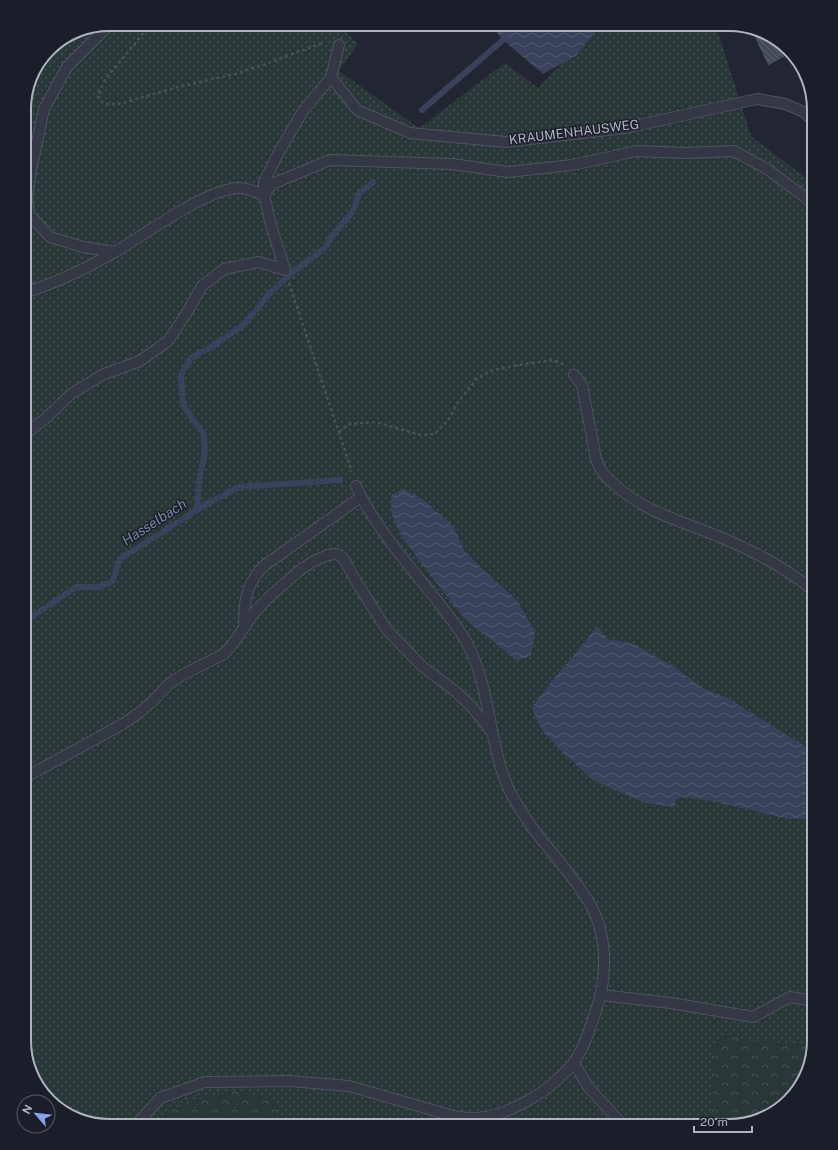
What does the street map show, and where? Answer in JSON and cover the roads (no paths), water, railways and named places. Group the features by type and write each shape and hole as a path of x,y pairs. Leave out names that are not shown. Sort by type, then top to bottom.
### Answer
{"lane":[{"path":"31,170 44,109 67,67 102,32"},
{"path":"31,429 46,418 71,394 102,375 140,361 168,341 202,286 224,269 259,262 285,270 271,225 264,195 264,182 278,154 303,111 331,77 339,45"},
{"name":"KRAUMENHAUSWEG","path":"331,77 358,110 410,133 506,142 625,128 757,99 785,104 804,112 807,115"},
{"path":"264,195 272,184 330,160 452,164 508,172 572,165 637,151 686,153 734,151 767,169 807,199"},
{"path":"31,291 46,286 115,252 194,204 218,192 242,188 264,195"},
{"path":"31,216 50,237 83,247 115,252"},
{"path":"574,375 582,385 593,445 600,470 622,492 656,513 728,540 775,563 807,586"},
{"path":"141,1119 160,1098 205,1082 290,1081 349,1086 453,1116 466,1118 485,1117 510,1109 534,1098 574,1063 587,1034 601,995 604,969 603,945 599,924 589,901 519,808 507,784 492,734 484,689 475,660 465,640 451,620 409,564 382,532 356,486"},
{"path":"244,628 244,605 247,593 258,572 361,497"},
{"path":"31,774 123,724 150,704 169,684 184,674 224,654 254,613 269,597 299,571 312,562 328,555 336,554 344,559 357,583 387,630 423,667 455,691 471,706 492,734"},
{"path":"601,995 671,1003 753,1016 790,997 807,1000"},
{"path":"574,1063 589,1088 618,1119"}],"water":[{"path":"496,31 596,31 577,55 543,74 503,40"},
{"path":"404,489 424,500 454,527 464,550 517,600 535,632 531,656 517,661 465,619 430,575 400,534 391,512 391,495"},
{"path":"597,626 608,639 634,644 675,667 703,688 728,698 807,748 807,819 789,819 712,801 681,797 676,800 675,807 645,803 594,781 565,755 545,734 536,719 532,707 554,678"}],"waterway":[{"name":"Hasselbach","path":"422,110 503,40 506,33"},
{"name":"Hasselbach","path":"197,510 199,482 205,451 204,435 183,405 181,375 191,358 213,346 244,324 271,292 294,271 324,249 332,236 353,211 359,194 373,182"},
{"name":"Hasselbach","path":"31,617 76,587 98,587 112,582 120,559 205,505 239,487 340,480"}]}
